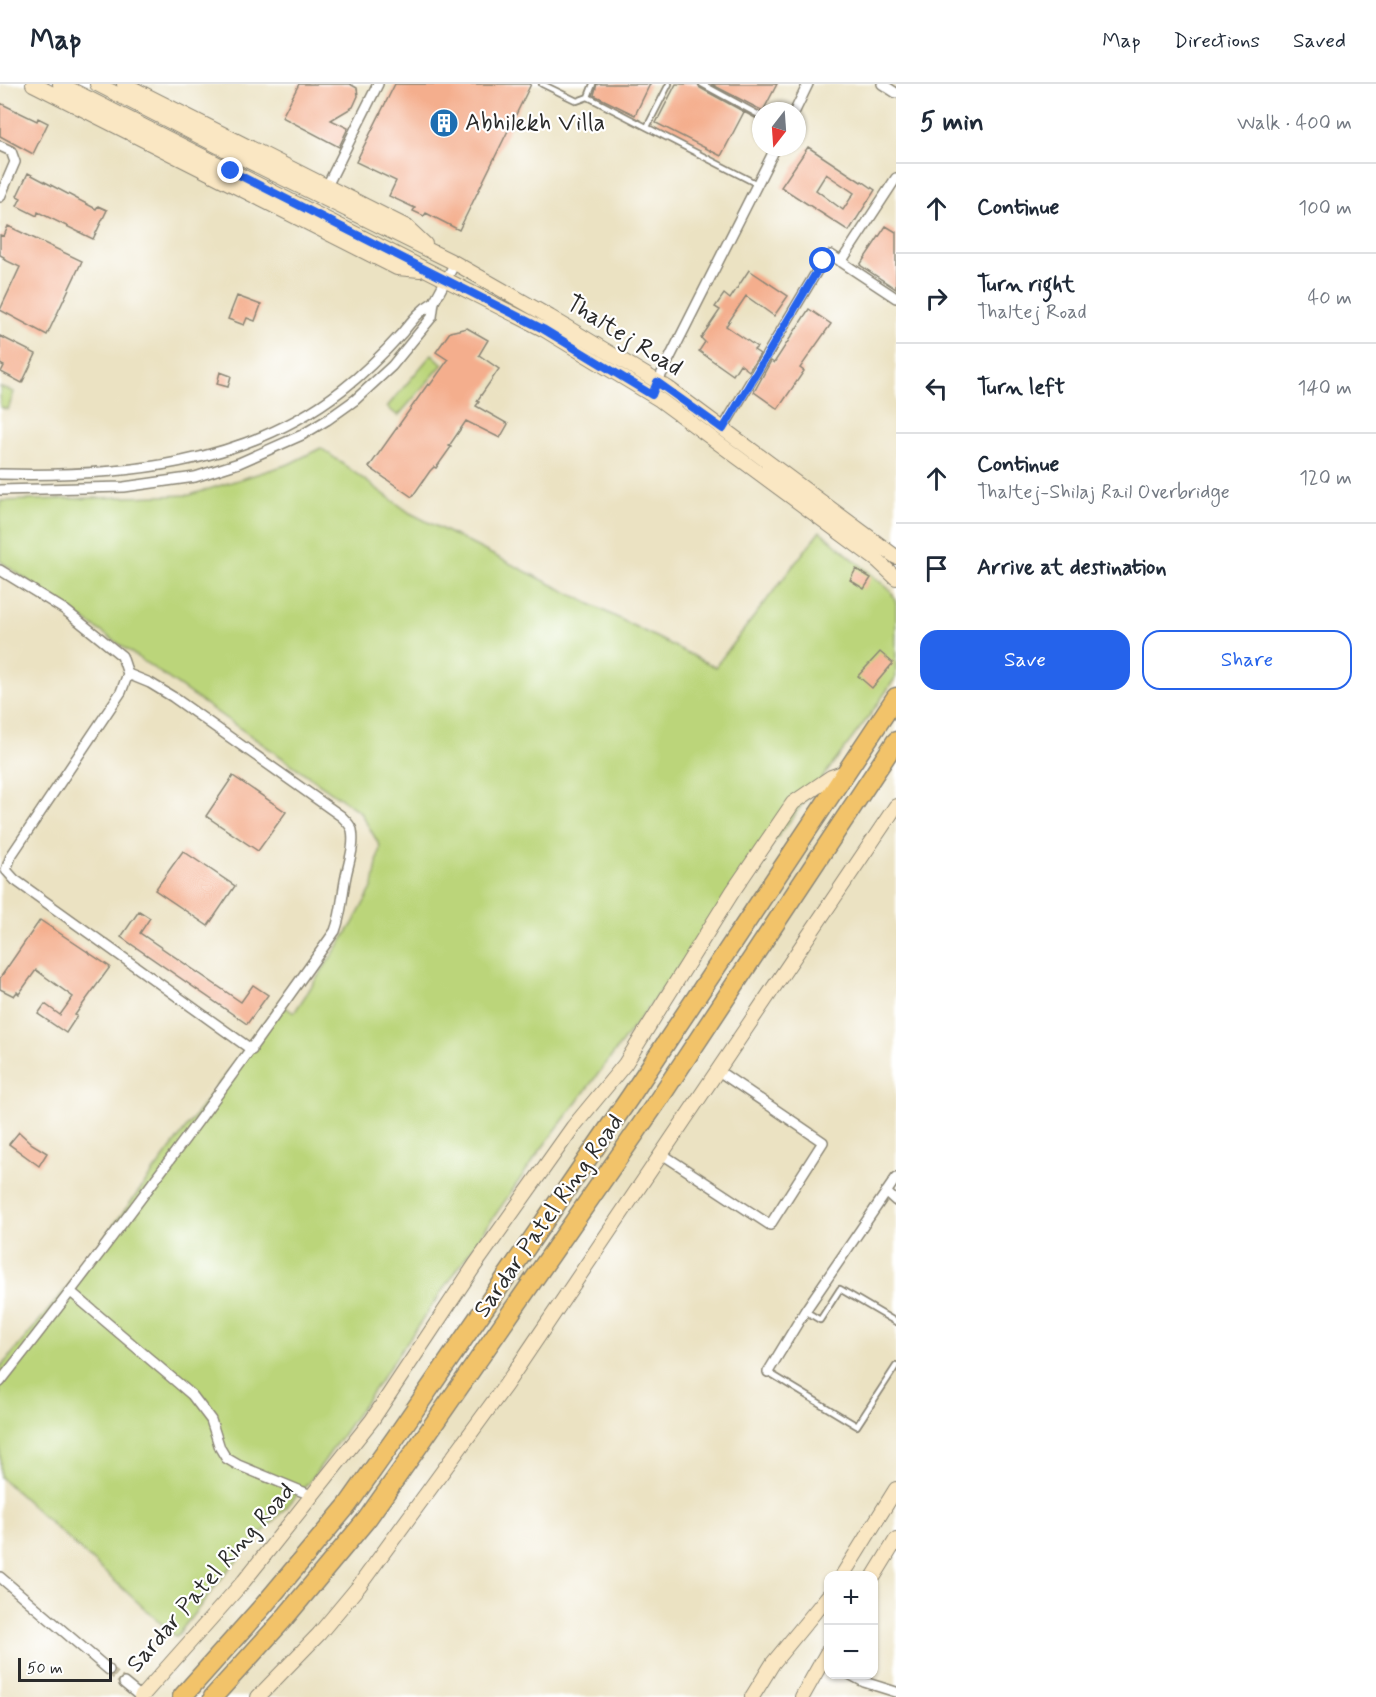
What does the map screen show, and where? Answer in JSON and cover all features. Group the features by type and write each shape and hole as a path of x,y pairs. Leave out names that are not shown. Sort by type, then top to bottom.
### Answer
{"highway":[{"name":"Sardar Patel Ring Road","path":"182,1697 264,1605 347,1506 630,1097 896,697"},
{"name":"Sardar Patel Ring Road","path":"213,1697 282,1621 360,1527 402,1470 659,1098 896,741"}],"street":[{"path":"33,84 397,268 428,271"},
{"path":"60,84 543,329 654,388 757,470 878,560 896,578"},
{"name":"Thaltej Road","path":"97,84 454,263 550,316 654,388 723,429 896,557"},
{"path":"124,84 407,226 436,254"},
{"path":"327,186 378,84"},
{"path":"799,102 808,84"},
{"path":"882,84 896,93"},
{"path":"0,146 11,152 15,162 0,197"},
{"path":"654,388 771,156"},
{"path":"841,262 896,178"},
{"path":"723,429 827,258 841,262 896,298"},
{"path":"0,490 94,489 174,480 217,471 272,449 327,420 375,384 432,317 434,302 454,263"},
{"path":"0,474 99,473 180,463 217,454 282,428 343,390 372,364 421,309 434,302"},
{"path":"0,570 64,610 122,656 128,674 121,692 11,856 6,870 15,880 84,931 252,1050"},
{"path":"0,1382 71,1292 252,1050 335,931 340,919 345,877 351,855 351,827 340,816 173,697 150,683 128,674"},
{"name":"Sardar Patel Ring Road","path":"141,1697 244,1581 372,1420 475,1265 573,1127 626,1064 733,891 793,803 831,777 848,771"},
{"path":"258,1697 319,1634 359,1586 506,1386 896,806"},
{"path":"662,1154 770,1225 823,1142 717,1070"},
{"path":"768,1372 805,1311 896,1178"},
{"path":"886,1192 896,1201"},
{"path":"71,1292 192,1395 211,1420 220,1448 226,1458 313,1496"},
{"path":"845,1571 896,1489"},
{"path":"876,1571 896,1540"},
{"path":"0,1577 109,1670"},
{"path":"752,1697 773,1663 824,1601"},
{"path":"802,1697 824,1663"},
{"path":"858,1679 896,1692"},
{"path":"124,1683 141,1697"}],"lane":[{"path":"542,84 577,101 588,97 757,184"},
{"path":"588,97 593,84"},
{"path":"647,127 669,84"},
{"path":"702,84 752,111"},
{"path":"805,1311 820,1320 840,1289 896,1322"},
{"path":"768,1372 857,1426 896,1365"}],"green space":[{"path":"432,354 443,364 398,416 387,407"},
{"path":"0,387 14,392 8,410 0,407"},
{"path":"321,448 410,513 715,667 820,531 891,591 896,603 896,677 870,715 539,1152 311,1480 228,1570 176,1637 0,1477 0,1368 67,1288 279,1003 294,1013 352,925 373,886 380,846 360,812 0,561 0,501 190,495 289,464"}],"building":[{"path":"299,84 350,84 357,88 358,96 353,107 331,120 348,128 339,147 282,117"},
{"name":"Abhilekh Villa","path":"395,84 531,84 459,230 426,213 424,216 413,211 415,208 389,196 396,181 356,162"},
{"path":"597,84 650,84 635,115 594,95"},
{"path":"676,84 698,84 700,88 752,116 744,112 721,156 656,123"},
{"path":"711,84 777,84 768,102 752,102 752,105"},
{"path":"0,103 37,121 38,118 48,123 33,154 0,136"},
{"path":"808,147 875,190 849,231 781,187 802,156 806,156","holes":["826,174 854,193 843,210 816,190"]},
{"path":"28,173 96,209 98,206 107,210 93,239 38,212 37,216 17,206 21,198 17,196"},
{"path":"8,226 82,261 47,335 0,310 20,267 3,259 4,257 0,255 0,235 4,236"},
{"path":"886,226 896,232 896,289 860,265"},
{"path":"749,270 788,296 774,316 746,296 726,326 757,347 754,350 760,354 749,371 740,364 733,375 699,351 705,342 701,338 720,310 715,307 724,294 730,299"},
{"path":"237,296 261,305 255,321 247,318 244,325 228,319"},
{"path":"809,309 831,324 800,368 804,371 778,409 754,392 771,361 774,363"},
{"path":"467,328 488,340 479,355 499,369 476,406 508,424 500,438 466,421 449,446 451,447 412,497 369,467 428,384 430,385 448,360 436,352 450,332"},
{"path":"0,336 36,354 22,383 1,372 4,366 0,364"},
{"path":"220,372 231,376 228,387 217,384"},
{"path":"856,569 871,578 864,589 850,580"},
{"path":"880,652 893,663 872,688 858,676"},
{"path":"233,776 286,812 258,851 206,816"},
{"path":"183,851 235,886 208,926 155,890"},
{"path":"139,911 150,918 140,933 241,1002 253,985 268,995 247,1024 121,937"},
{"path":"40,920 110,967 75,1015 77,1016 66,1033 38,1014 45,1004 60,1015 73,997 36,970 19,994 17,992 14,996 0,989 0,978"},
{"path":"19,1132 32,1144 47,1153 39,1166 9,1144"}],"tunnel":[{"path":"109,1670 124,1683"}],"place":[{"name":"Abhilekh Villa","path":"444,123"}],"route":[{"path":"231,171 543,329 652,395 657,382 723,429 823,261"}]}
